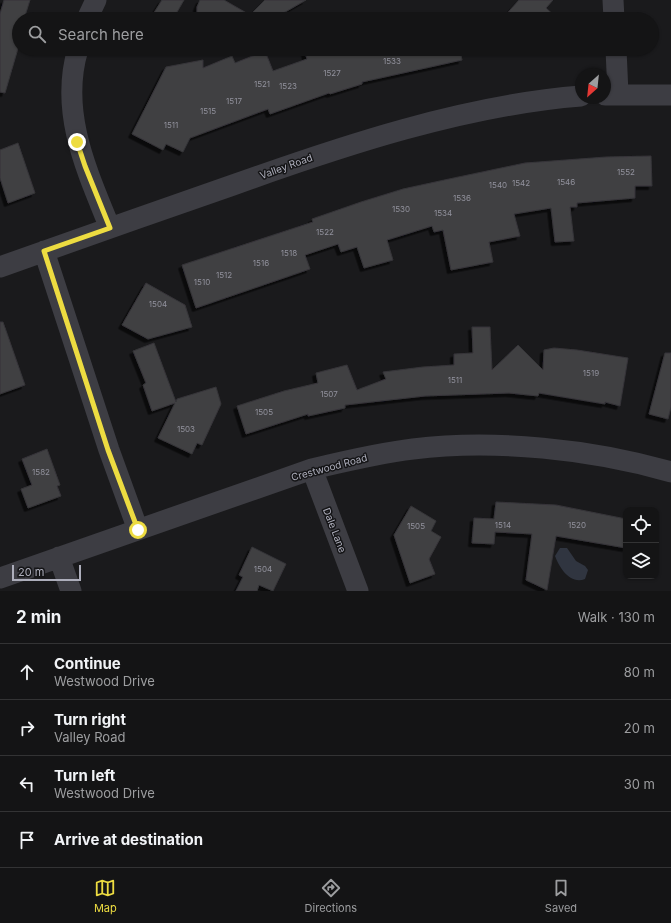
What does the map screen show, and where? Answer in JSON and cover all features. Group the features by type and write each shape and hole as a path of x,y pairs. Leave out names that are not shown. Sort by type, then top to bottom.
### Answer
{"street":[{"path":"90,12 96,0"},
{"path":"613,0 614,12"},
{"path":"77,56 72,89 74,125 85,166 110,228"},
{"path":"615,56 612,94 671,95"},
{"name":"Valley Road","path":"0,267 328,151 459,116 510,106 575,97"},
{"path":"44,251 108,450 138,530"},
{"name":"Crestwood Road","path":"0,578 312,469 377,454 414,449 466,445 540,448 596,455 671,472"},
{"name":"Dale Lane","path":"312,469 358,591"},
{"path":"59,557 71,591"}],"shaded area":[{"path":"560,548 567,548 576,561 585,566 588,570 585,579 575,579 570,577 562,570 555,556"}],"building":[{"path":"4,0 30,0 26,12 12,12 12,56 16,56 5,93 0,92 0,14"},
{"path":"162,0 184,0 177,12 154,12"},
{"path":"200,0 224,0 245,12 197,12 197,7"},
{"path":"265,0 306,0 285,12 253,12"},
{"path":"519,0 553,0 546,8 550,12 508,12"},
{"path":"232,56 235,63 252,56 267,56 273,71 307,59 306,56 461,56 462,60 362,82 362,84 330,94 329,93 270,114 268,109 190,138 183,152 166,144 163,150 132,134 166,67 203,60 203,68"},
{"path":"18,143 35,193 8,203 0,178 0,150"},
{"path":"651,156 652,186 635,186 635,198 577,203 577,207 570,207 574,241 555,242 551,208 514,214 520,236 489,242 493,262 451,270 443,230 434,232 432,226 387,240 393,260 364,268 357,247 341,252 338,244 305,255 310,269 196,308 182,265 313,222 312,219 403,189 525,163 606,157"},
{"path":"146,283 185,305 192,327 148,339 122,325"},
{"path":"0,322 3,322 25,385 0,394"},
{"path":"472,327 490,327 492,370 518,345 543,370 544,350 554,348 628,358 620,406 605,402 605,404 539,393 538,396 509,393 425,396 345,405 345,408 308,416 308,414 246,434 237,406 284,391 318,383 316,373 347,365 357,390 386,379 383,372 454,365 454,354 473,353"},
{"path":"154,343 176,402 177,399 216,387 221,404 202,445 197,443 192,454 158,438 175,403 152,411 143,385 146,383 133,351"},
{"path":"665,353 671,353 671,407 668,419 649,414"},
{"path":"47,449 60,485 57,486 61,496 28,508 21,489 32,485 22,459"},
{"path":"496,502 556,505 623,518 623,547 556,536 547,590 526,580 532,534 495,532 494,544 472,543 474,518 494,519"},
{"path":"411,506 436,521 431,531 441,537 429,559 435,574 410,583 394,535"},
{"path":"252,547 286,564 273,591 259,585 257,591 236,591 243,577 239,575"}],"route":[{"path":"77,142 110,228 44,251 108,450 138,530"}]}
